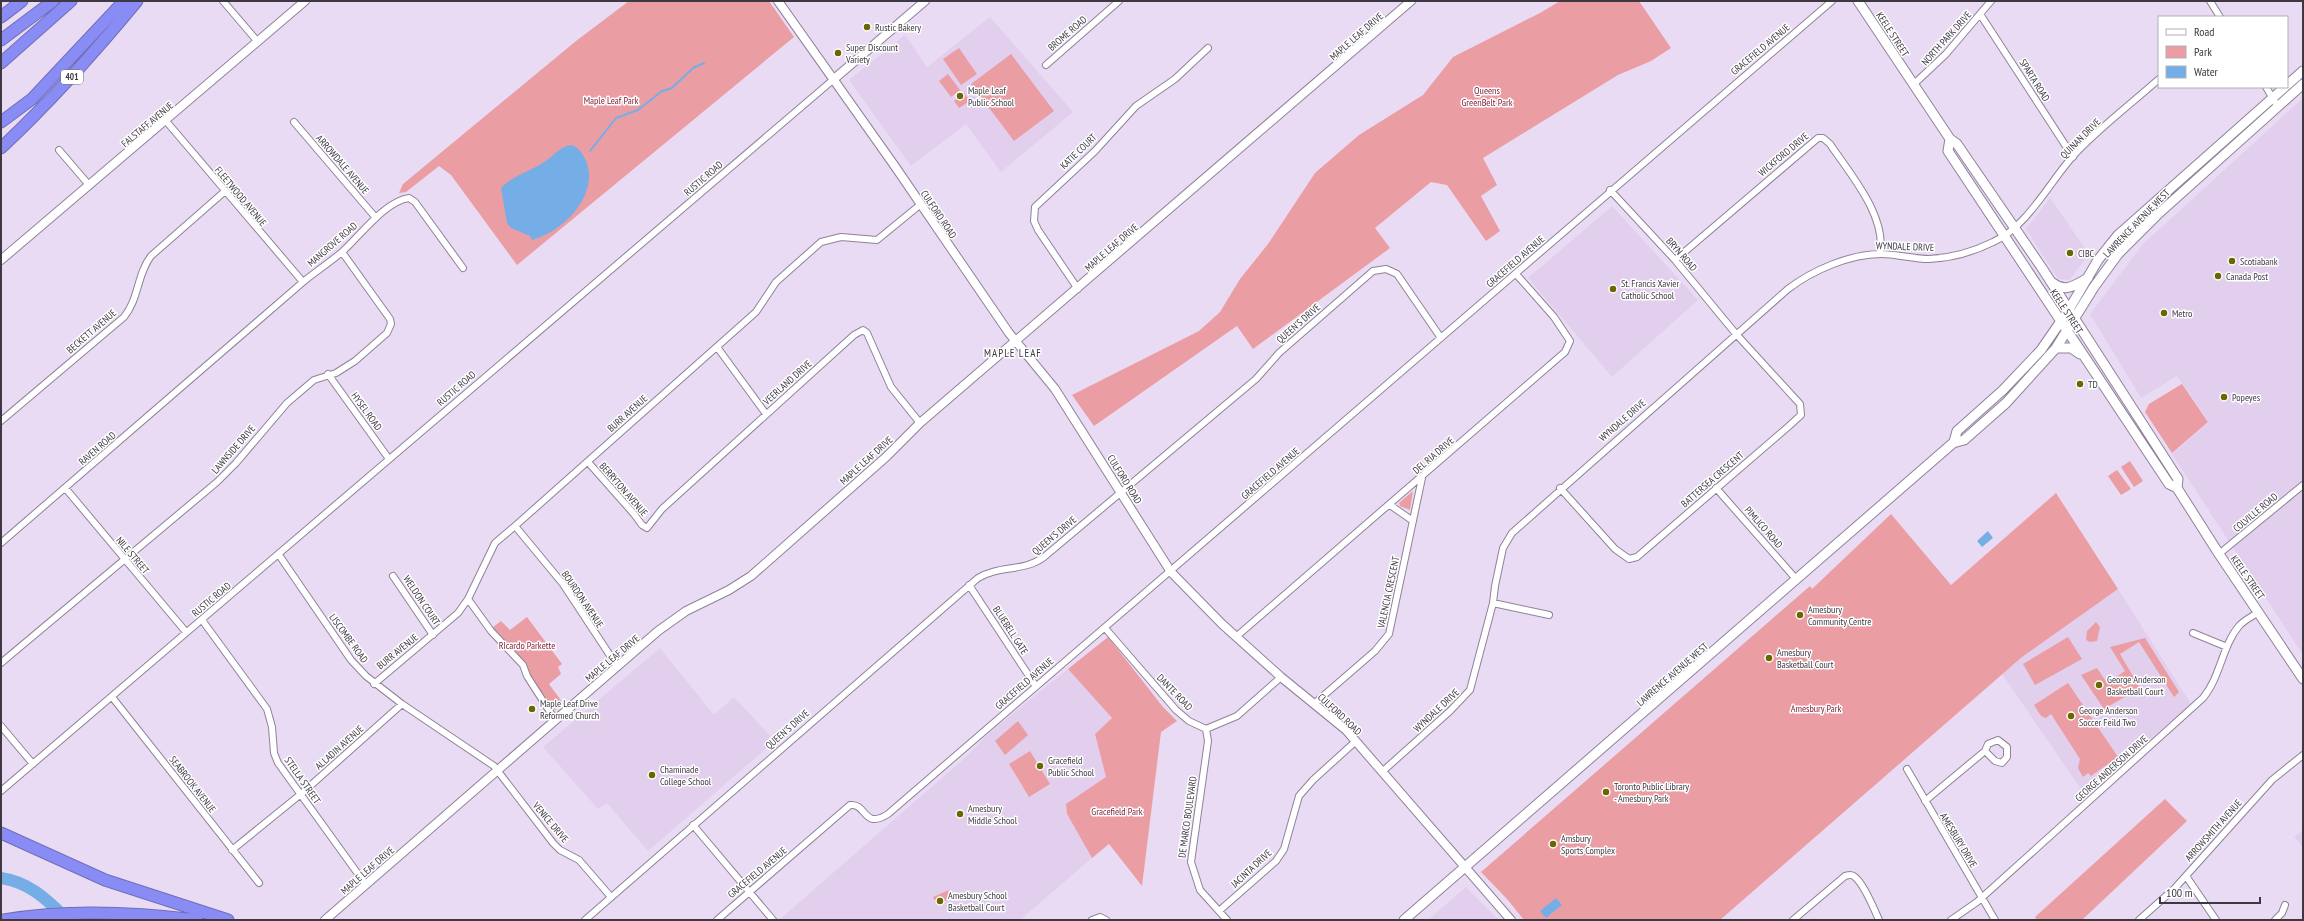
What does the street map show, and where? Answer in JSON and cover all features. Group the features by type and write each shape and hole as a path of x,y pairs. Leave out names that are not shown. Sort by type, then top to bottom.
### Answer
{"highway":[{"path":"1,17 22,1"},
{"path":"1,40 53,1"},
{"path":"1,63 71,1"},
{"path":"1,122 32,99 124,1"},
{"name":"401","path":"1,148 38,113 94,53 137,1"},
{"path":"1,834 105,880 228,920"},
{"path":"4,920 57,914 101,913 196,920"}],"main road":[{"name":"KEELE STREET","path":"1858,1 1950,140 1957,144 2075,320 2178,479 2177,488"},
{"name":"LAWRENCE AVENUE WEST","path":"2288,84 2303,71"},
{"name":"LAWRENCE AVENUE WEST","path":"1404,920 1466,865 1642,715 1954,442 1964,440 2006,403 2056,348 2075,320 2094,287 2118,254 2157,215 2303,84"},
{"name":"LAWRENCE AVENUE WEST","path":"1954,442 1957,431 2003,390 2041,350 2118,235 2146,208 2284,88"},
{"name":"KEELE STREET","path":"1950,140 1948,151 2005,235 2060,322 2123,416 2169,484 2177,488 2219,554 2303,679"},
{"path":"2146,208 2157,215"},
{"path":"2050,282 2062,289 2070,287 2089,277"},
{"path":"2056,348 2071,348 2083,356"},
{"path":"2123,416 2132,409"}],"street":[{"path":"223,1 258,42"},
{"name":"FALSTAFF AVENUE","path":"1,260 166,122 305,1"},
{"name":"CULFORD ROAD","path":"778,1 921,204 977,288 1016,341 1055,389 1171,572 1222,624 1281,677 1315,703 1356,741 1466,865 1512,920"},
{"name":"RUSTIC ROAD","path":"1,791 186,632 279,555 924,1"},
{"name":"BROME ROAD","path":"1046,65 1119,1"},
{"name":"MAPLE LEAF DRIVE","path":"325,920 497,772 617,666 680,614 730,590 751,576 886,457 920,423 1078,289 1411,1"},
{"name":"GRACEFIELD AVENUE","path":"717,920 850,805 857,806 867,817 875,820 888,814 1035,685 1171,572 1516,274 1610,190 1832,1"},
{"name":"NORTH PARK DRIVE","path":"1913,85 1946,54 1991,1"},
{"path":"2210,1 2219,16"},
{"name":"SPARTA ROAD","path":"1980,14 2073,156"},
{"name":"KATIE COURT","path":"1078,289 1038,230 1034,221 1035,207 1095,151 1136,106 1175,79 1208,48"},
{"name":"QUINAN DRIVE","path":"2005,235 2014,229 2073,156 2158,80"},
{"path":"2267,88 2278,107"},
{"name":"FLEETWOOD AVENUE","path":"166,122 302,282"},
{"name":"ARROWDALE AVENUE","path":"294,122 376,218"},
{"name":"WICKFORD DRIVE","path":"1675,260 1818,138 1823,138 1830,144 1876,217 1881,236 1880,254"},
{"path":"59,150 90,185"},
{"name":"BRYN ROAD","path":"1610,190 1675,260 1736,334"},
{"name":"BECKETT AVENUE","path":"1,421 124,317 132,306 144,265 151,256 224,192"},
{"name":"MANGROVE ROAD","path":"205,368 302,282 342,252 376,218 399,201 409,198 415,202 463,268"},
{"name":"BURR AVENUE","path":"374,684 458,613 468,599 495,542 588,462 756,312 776,282 816,245 828,239 841,237 877,240 921,204"},
{"name":"WYNDALE DRIVE","path":"1383,771 1466,696 1472,684 1493,603 1496,579 1506,540 1517,527 1560,488 1788,289 1813,272 1838,263 1880,254 1928,259 1947,257 1973,251 2005,235"},
{"name":"LAWNSIDE DRIVE","path":"1,663 217,482 236,463 286,403 314,380 328,374 336,373 355,361 387,333 392,324 390,319 371,290 358,276 342,252"},
{"name":"QUEEN'S DRIVE","path":"585,920 970,585 986,573 1034,564 1256,379 1279,353 1375,270 1387,269 1397,274 1441,338"},
{"name":"DEL RIA DRIVE","path":"1237,636 1560,358 1569,347 1570,341 1563,328 1516,274"},
{"name":"VEERLAND DRIVE","path":"647,528 662,509 854,335 863,330 867,333 894,394 920,423"},
{"name":"BATTERSEA CRESCENT","path":"1560,488 1615,549 1629,559 1637,557 1789,426 1800,415 1802,410 1800,404 1788,389 1736,334"},
{"path":"717,347 766,414"},
{"name":"RAVEN ROAD","path":"1,543 66,489 205,368"},
{"name":"HYSEL ROAD","path":"328,374 389,459"},
{"name":"BERRYTON AVENUE","path":"588,462 642,525 647,528"},
{"name":"VALENCIA CRESCENT","path":"1315,703 1386,640 1392,628 1393,611 1422,478"},
{"name":"COLVILLE ROAD","path":"2219,554 2303,485"},
{"name":"PIMLICO ROAD","path":"1716,488 1796,579"},
{"name":"NILE STREET","path":"66,489 124,560 186,632"},
{"path":"1390,505 1413,521"},
{"name":"BOURDON AVENUE","path":"515,526 563,584 617,666"},
{"name":"LISCOMBE ROAD","path":"279,555 351,660 374,684 494,766 497,772"},
{"name":"WELDON COURT","path":"393,576 433,635"},
{"name":"BLUEBELL GATE","path":"970,585 1035,685"},
{"path":"468,599 491,631 523,665 527,676 552,715"},
{"path":"1493,603 1549,615"},
{"name":"GEORGE ANDERSON DRIVE","path":"1950,920 1982,897 2203,698 2211,689 2220,670 2227,647 2239,626 2259,612"},
{"name":"STELLA STREET","path":"202,620 267,709 272,727 274,753 278,763 366,885"},
{"name":"DANTE ROAD","path":"1105,628 1176,710 1189,721 1206,729"},
{"path":"2193,633 2227,647"},
{"path":"1206,729 1237,716 1281,677"},
{"name":"SEABROOK AVENUE","path":"112,697 259,883"},
{"name":"ALLADIN AVENUE","path":"232,850 301,794 402,704"},
{"path":"1,726 33,764"},
{"name":"DE MARCO BOULEVARD","path":"1206,729 1208,742 1191,862 1200,890 1227,920"},
{"name":"JACINTA DRIVE","path":"1219,911 1276,861 1284,848 1299,796 1313,780 1356,741"},
{"path":"1925,801 1985,750"},
{"name":"ARROWSMITH AVENUE","path":"2139,920 2186,876 2272,780 2303,755"},
{"name":"AMESBURY DRIVE","path":"1907,769 1995,920"},
{"name":"VENICE DRIVE","path":"497,772 560,850 579,860 611,897"},
{"path":"693,826 773,920"},
{"path":"1794,920 1845,876 1850,875 1856,877 1861,884 1879,920"},
{"path":"2186,876 2216,920"},
{"path":"2275,920 2282,913 2285,905"},
{"path":"1092,920 1100,917 1106,920"}],"shaded area":[{"name":"Maple Leaf Public School","path":"990,17 1073,112 1001,172 966,124 911,166 849,80 905,35 927,67"},
{"path":"2303,98 2303,655 2172,454 2209,422 2177,376 2141,398 2090,314 2143,244"},
{"path":"2050,198 2089,254 2070,280 2058,279 2026,229"},
{"name":"St. Francis Xavier Catholic School","path":"1612,206 1698,300 1612,377 1528,278"},
{"path":"2118,589 2191,704 2085,795 2002,674 2022,657"},
{"name":"Chaminade College School","path":"660,648 714,715 734,697 775,741 648,851 607,803 598,809 543,747"},
{"name":"Amesbury Middle School","path":"1068,669 1112,718 1095,734 1106,777 1067,814 1092,858 1020,920 779,920 967,756 991,731"},
{"path":"2303,830 2303,847 2294,837"},
{"path":"1466,887 1499,920 1428,920"}],"green space":[{"name":"Maple Leaf Park","path":"629,1 769,1 794,37 517,265 451,175 439,166 406,192 399,193 403,184 576,41"},
{"name":"Queens GreenBelt Park","path":"1560,1 1639,1 1671,48 1651,61 1618,75 1483,158 1497,185 1481,196 1500,231 1486,241 1447,185 1431,182 1375,228 1390,248 1253,349 1237,326 1094,426 1072,395 1199,331 1220,312 1240,279 1268,244 1315,173 1359,135 1423,95 1453,57 1540,13"},
{"path":"959,48 977,74 961,85 943,59"},
{"path":"1011,54 1054,111 1014,141 971,84"},
{"path":"948,74 960,90 951,97 939,81"},
{"path":"964,93 970,101 959,108 954,101"},
{"path":"2185,382 2182,384 2208,422 2172,453 2145,412 2149,404"},
{"path":"2130,461 2143,481 2134,487 2121,467"},
{"path":"2117,470 2131,489 2121,495 2108,476"},
{"path":"1413,491 1410,510 1400,506 1399,503"},
{"name":"Amesbury Park","path":"2056,493 2118,589 2022,657 1720,920 1524,920 1507,899 1481,872 1810,586 1812,589 1891,514 1951,585"},
{"name":"RIcardo Parkette","path":"527,617 562,664 558,667 561,674 549,684 563,703 555,710 492,628 501,621 510,630"},
{"path":"2096,622 2100,627 2097,641 2090,642 2086,640 2087,631"},
{"name":"Gracefield Park","path":"1108,637 1163,707 1177,721 1161,732 1142,886 1109,844 1092,858 1067,814 1066,804 1106,777 1095,734 1112,718 1068,669"},
{"path":"2068,637 2082,659 2035,685 2023,664"},
{"path":"2145,638 2179,692 2174,697 2139,642 2120,654 2140,688 2104,709 2081,675 2097,668 2107,683 2125,671 2110,647"},
{"name":"George Anderson Soccer Feild Two","path":"2068,683 2118,757 2091,776 2088,773 2083,777 2078,768 2080,759 2051,714 2046,718 2041,716 2034,705"},
{"path":"1018,721 1028,735 1005,755 995,741"},
{"path":"1030,751 1050,784 1029,797 1009,764"},
{"path":"2165,799 2187,821 2082,920 2037,920 2035,917"},
{"name":"Amesbury School Basketball Court","path":"949,890 953,897 937,905 933,897"}],"water":[{"path":"572,145 579,150 586,161 589,174 588,187 583,199 576,210 555,229 544,236 532,240 530,236 511,228 507,223 501,188 512,179 539,165 560,149 565,146"},
{"path":"1988,531 1993,538 1982,547 1977,541"},
{"path":"1556,898 1562,905 1546,918 1540,911"}],"waterway":[{"path":"590,151 616,118 638,110 662,91 672,88 693,68 704,63"},
{"path":"1,878 21,884 38,893 68,920"}],"place":[{"name":"Rustic Bakery","path":"867,27"},
{"name":"Super Discount Variety","path":"838,53"},
{"name":"Maple Leaf Public School","path":"960,96"},
{"name":"CIBC","path":"2070,253"},
{"name":"Scotiabank","path":"2232,261"},
{"name":"Canada Post","path":"2218,276"},
{"name":"St. Francis Xavier Catholic School","path":"1613,289"},
{"name":"Metro","path":"2164,313"},
{"name":"TD","path":"2080,384"},
{"name":"Popeyes","path":"2224,397"},
{"name":"Amesbury Community Centre","path":"1800,615"},
{"name":"Amesbury Basketball Court","path":"1769,658"},
{"name":"George Anderson Basketball Court","path":"2099,685"},
{"name":"Maple Leaf Drive Reformed Church","path":"532,709"},
{"name":"George Anderson Soccer Feild Two","path":"2071,716"},
{"name":"Gracefield Public School","path":"1040,766"},
{"name":"Chaminade College School","path":"652,775"},
{"name":"Toronto Public Library - Amesbury Park","path":"1606,792"},
{"name":"Amesbury Middle School","path":"960,814"},
{"name":"Amsbury Sports Complex","path":"1553,844"},
{"name":"Amesbury School Basketball Court","path":"940,901"}],"district":[{"name":"MAPLE LEAF","path":"1013,353"}]}
